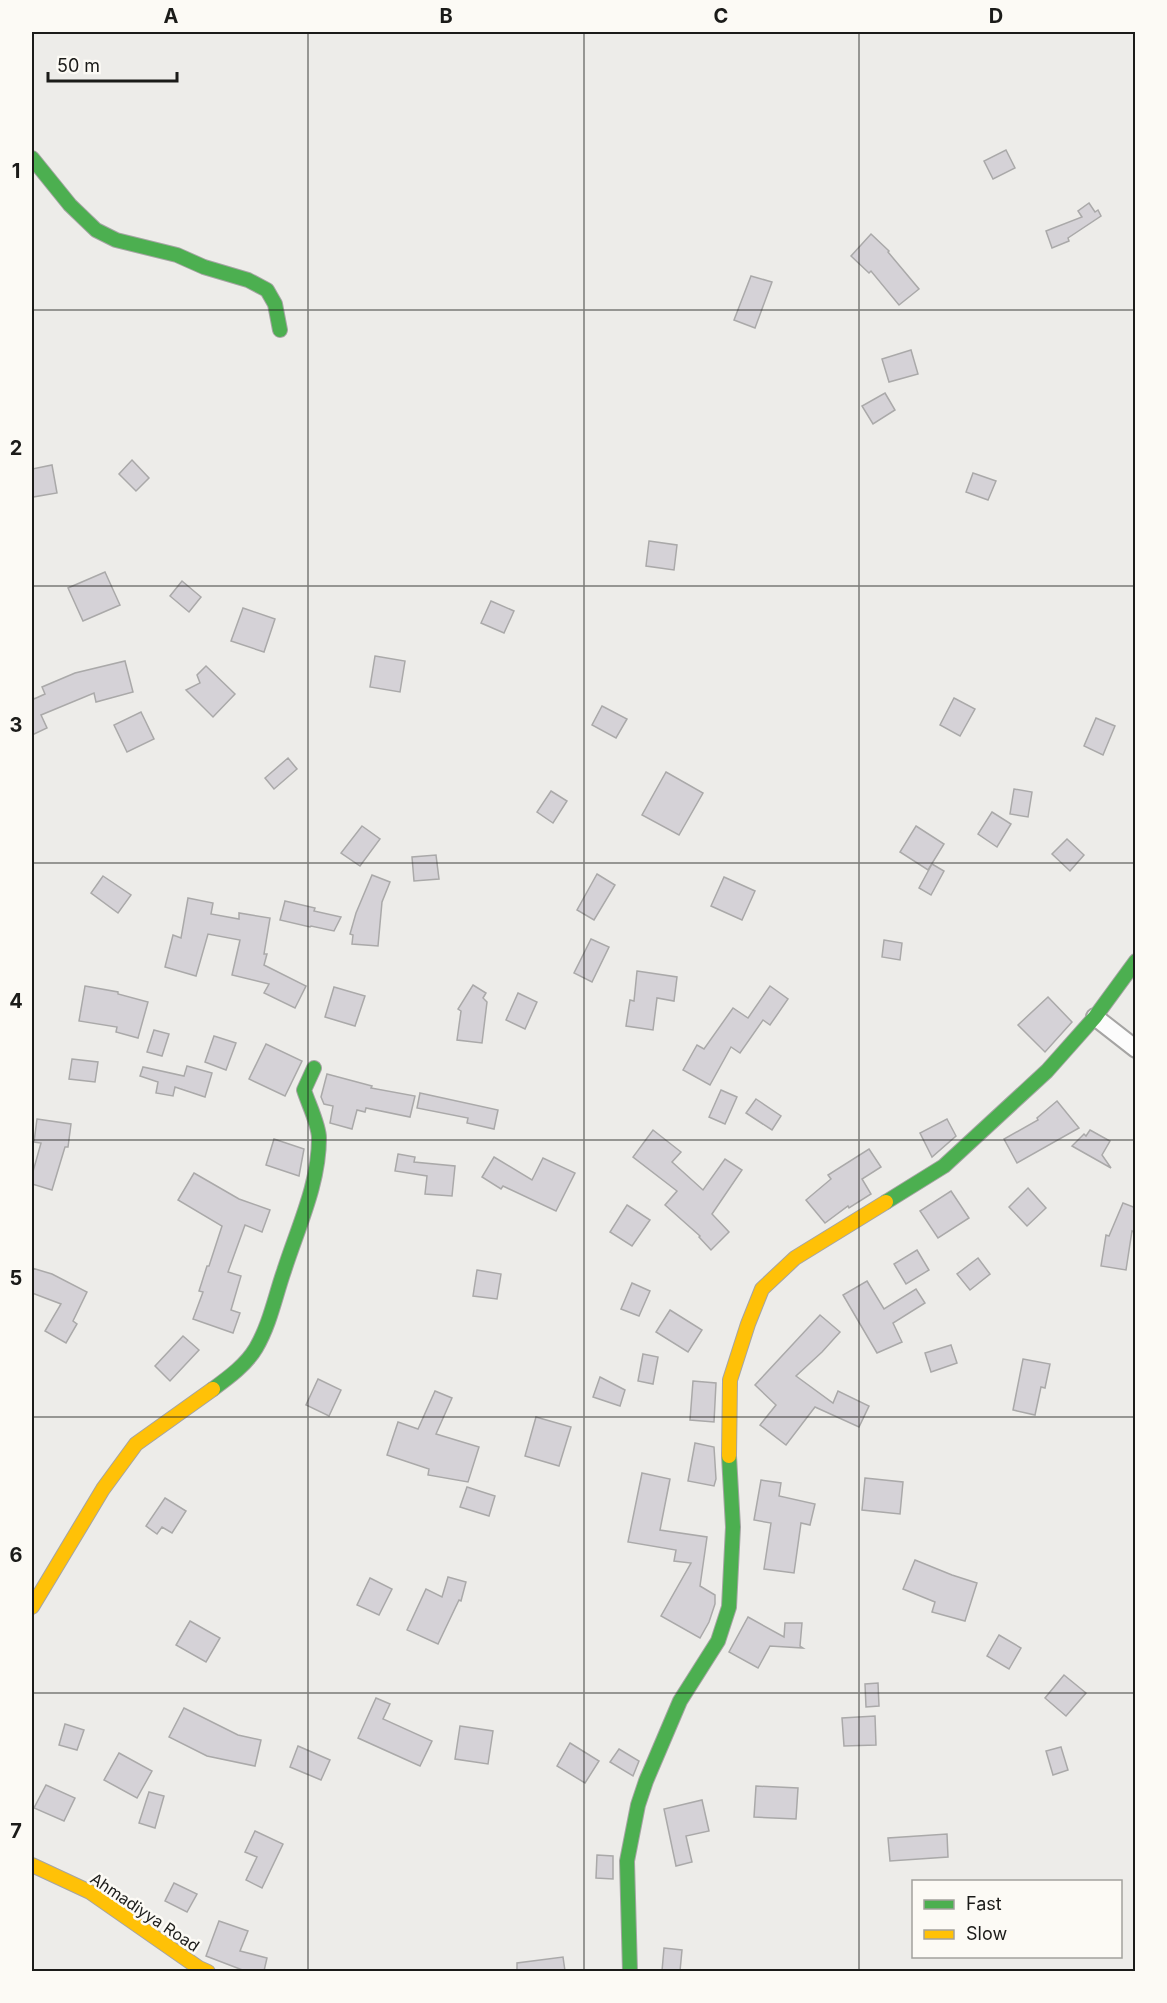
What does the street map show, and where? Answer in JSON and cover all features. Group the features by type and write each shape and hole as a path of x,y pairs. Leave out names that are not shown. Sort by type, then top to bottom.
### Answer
{"street":[{"path":"32,158 70,205 96,230 116,240 177,255 204,267 248,280 267,290 275,304 280,330"},
{"path":"630,1971 627,1861 638,1805 680,1701 718,1641 729,1608 733,1537 728,1439 730,1380 762,1289 795,1258 944,1166 1047,1071 1095,1017 1136,961"},
{"path":"1095,1017 1136,1049"},
{"path":"32,1606 103,1489 136,1444 232,1375 255,1350 270,1318 284,1270 302,1222 316,1165 319,1136 304,1090 314,1068"},
{"name":"Ahmadiyya Road","path":"32,1864 90,1892 199,1968 208,1971"}],"building":[{"path":"1006,150 1015,168 993,179 984,161"},
{"path":"1089,203 1095,212 1098,210 1101,216 1068,238 1069,241 1052,248 1046,231 1082,217 1078,211"},
{"path":"871,234 889,251 919,289 899,305 871,271 869,273 851,256"},
{"path":"751,276 772,282 755,328 734,320"},
{"path":"911,350 918,374 889,382 882,359"},
{"path":"885,393 895,410 873,424 862,406"},
{"path":"132,460 149,478 136,491 119,474"},
{"path":"52,465 57,493 33,497 32,469"},
{"path":"973,473 996,481 988,500 966,492"},
{"path":"649,541 677,545 674,570 646,566"},
{"path":"105,572 120,605 83,621 68,588"},
{"path":"182,581 201,597 189,612 170,596"},
{"path":"491,601 514,611 504,633 481,623"},
{"path":"243,608 275,619 264,652 231,641"},
{"path":"375,656 405,661 400,692 370,687"},
{"path":"125,661 133,692 96,702 94,693 41,715 47,728 32,735 32,694 34,699 45,694 42,687 75,673"},
{"path":"206,666 235,694 213,717 186,690 200,683 197,675"},
{"path":"954,698 975,709 960,736 940,725"},
{"path":"602,706 627,719 616,738 592,725"},
{"path":"141,712 154,739 127,752 114,725"},
{"path":"1096,718 1115,726 1103,755 1084,746"},
{"path":"288,758 297,769 274,789 265,778"},
{"path":"666,772 703,793 679,835 642,815"},
{"path":"1014,789 1032,792 1028,817 1010,814"},
{"path":"551,791 567,801 553,823 537,812"},
{"path":"992,812 1011,824 997,847 978,834"},
{"path":"362,826 380,839 360,866 341,853"},
{"path":"916,826 944,844 928,870 900,852"},
{"path":"1067,839 1084,855 1070,871 1052,854"},
{"path":"436,855 439,879 414,881 412,857"},
{"path":"932,864 944,871 931,895 919,888"},
{"path":"597,874 615,885 594,920 577,910"},
{"path":"372,875 390,882 382,902 378,946 352,944 353,935 350,934 356,913"},
{"path":"103,876 131,895 118,913 91,893"},
{"path":"724,877 755,891 742,920 711,906"},
{"path":"188,898 213,903 211,914 239,919 239,913 270,918 264,965 306,986 295,1008 264,993 269,984 232,975 240,940 208,934 196,976 165,967 173,935 181,938"},
{"path":"285,901 341,917 334,931 280,920"},
{"path":"591,939 609,947 592,982 574,973"},
{"path":"884,940 902,943 900,960 882,957"},
{"path":"637,971 677,977 674,1001 657,998 653,1030 626,1026 630,1000 634,1001"},
{"path":"473,985 486,993 483,998 487,1002 482,1043 457,1040 461,1011 458,1009"},
{"path":"85,986 118,992 118,994 148,1002 138,1038 116,1032 117,1027 79,1021"},
{"path":"770,986 788,999 770,1025 763,1020 740,1053 731,1047 710,1085 683,1070 697,1045 704,1049 733,1008 748,1018"},
{"path":"334,987 365,996 355,1026 325,1017"},
{"path":"518,993 537,1002 525,1029 506,1020"},
{"path":"1048,997 1072,1022 1045,1052 1018,1025"},
{"path":"154,1030 169,1034 162,1056 147,1052"},
{"path":"214,1036 236,1043 226,1070 205,1062"},
{"path":"266,1044 302,1061 285,1096 249,1079"},
{"path":"72,1059 98,1062 95,1082 69,1079"},
{"path":"187,1066 212,1073 205,1097 175,1087 173,1096 156,1093 158,1082 140,1076 143,1067 184,1076"},
{"path":"327,1074 372,1086 371,1088 415,1096 410,1117 366,1108 365,1112 357,1110 352,1129 330,1123 333,1106 324,1104 321,1097"},
{"path":"721,1090 737,1097 725,1124 709,1117"},
{"path":"420,1093 498,1110 494,1129 467,1123 468,1118 417,1108"},
{"path":"756,1099 781,1116 772,1130 746,1113"},
{"path":"1057,1101 1079,1128 1017,1163 1004,1139 1038,1120 1037,1118"},
{"path":"37,1119 71,1124 68,1147 65,1147 52,1190 32,1184 32,1175 41,1143 34,1142"},
{"path":"947,1119 956,1136 932,1157 920,1133"},
{"path":"653,1130 681,1152 672,1162 703,1190 725,1159 742,1170 712,1214 729,1232 711,1250 700,1236 665,1205 677,1191 633,1157"},
{"path":"1090,1130 1110,1141 1102,1155 1111,1168 1072,1146 1084,1134 1086,1136"},
{"path":"274,1139 304,1149 299,1176 266,1165"},
{"path":"869,1149 881,1167 862,1179 871,1194 849,1208 848,1206 825,1223 806,1200 831,1179 828,1175"},
{"path":"398,1154 415,1157 414,1162 455,1166 452,1196 425,1194 427,1176 395,1171"},
{"path":"494,1157 532,1180 543,1158 575,1173 556,1211 503,1186 501,1189 482,1177"},
{"path":"194,1173 239,1199 270,1210 262,1232 245,1225 228,1272 241,1276 231,1310 240,1313 233,1333 193,1319 203,1292 199,1291 222,1226 178,1200"},
{"path":"1028,1188 1046,1208 1027,1226 1009,1207"},
{"path":"951,1191 969,1218 938,1238 920,1211"},
{"path":"1123,1203 1136,1208 1136,1233 1132,1231 1126,1270 1101,1266 1106,1235 1109,1236"},
{"path":"627,1205 650,1220 632,1246 610,1232"},
{"path":"917,1250 929,1270 906,1284 894,1264"},
{"path":"978,1258 990,1274 970,1290 957,1274"},
{"path":"32,1268 52,1274 87,1292 73,1321 77,1324 66,1343 45,1331 61,1304 32,1293"},
{"path":"477,1270 501,1274 497,1299 473,1296"},
{"path":"867,1281 884,1309 916,1289 925,1303 893,1323 902,1342 877,1353 843,1295"},
{"path":"632,1283 650,1291 639,1316 621,1309"},
{"path":"670,1310 702,1330 688,1352 656,1332"},
{"path":"820,1315 840,1332 796,1376 833,1403 838,1391 869,1406 859,1427 815,1407 786,1445 760,1425 776,1405 755,1385"},
{"path":"183,1336 199,1350 170,1381 155,1366"},
{"path":"951,1345 957,1363 931,1372 925,1353"},
{"path":"643,1354 658,1357 653,1384 638,1381"},
{"path":"1023,1359 1050,1364 1045,1388 1041,1387 1035,1415 1013,1410"},
{"path":"600,1377 625,1390 620,1406 593,1397"},
{"path":"318,1379 341,1390 329,1416 306,1405"},
{"path":"693,1381 716,1383 714,1422 690,1420"},
{"path":"435,1391 452,1398 436,1434 479,1447 468,1482 428,1475 429,1469 387,1455 398,1422 418,1429"},
{"path":"536,1417 571,1427 559,1466 525,1456"},
{"path":"695,1443 714,1447 716,1479 714,1486 688,1481"},
{"path":"642,1473 670,1479 660,1530 707,1537 700,1586 715,1595 715,1604 700,1638 661,1616 691,1563 674,1561 676,1550 628,1542"},
{"path":"865,1478 903,1482 900,1514 862,1510"},
{"path":"761,1480 781,1483 779,1496 815,1504 810,1525 801,1523 794,1573 764,1569 771,1523 754,1520"},
{"path":"467,1487 495,1496 489,1516 460,1507"},
{"path":"165,1498 186,1511 172,1533 162,1527 157,1534 146,1526"},
{"path":"915,1560 977,1583 965,1621 932,1612 935,1602 903,1589"},
{"path":"448,1577 466,1582 461,1601 459,1600 438,1644 407,1630 426,1589 442,1597"},
{"path":"370,1578 392,1589 379,1615 357,1605"},
{"path":"748,1617 784,1637 785,1623 802,1623 800,1646 803,1648 770,1646 758,1668 729,1652"},
{"path":"190,1621 220,1638 206,1662 176,1645"},
{"path":"999,1635 1021,1648 1009,1669 987,1656"},
{"path":"1064,1675 1086,1693 1066,1716 1045,1698"},
{"path":"878,1683 879,1706 866,1707 865,1684"},
{"path":"376,1698 390,1704 383,1719 432,1741 420,1766 358,1738"},
{"path":"184,1708 238,1735 261,1740 255,1766 207,1756 169,1737"},
{"path":"875,1716 876,1745 844,1746 842,1718"},
{"path":"65,1724 84,1730 77,1750 59,1745"},
{"path":"460,1726 493,1731 488,1764 455,1759"},
{"path":"570,1743 599,1761 585,1783 557,1766"},
{"path":"298,1746 330,1760 321,1780 290,1767"},
{"path":"1061,1747 1068,1770 1053,1775 1046,1751"},
{"path":"619,1749 639,1761 633,1776 610,1762"},
{"path":"119,1753 152,1771 137,1798 104,1780"},
{"path":"46,1785 75,1798 64,1821 34,1808"},
{"path":"756,1786 798,1788 796,1819 754,1817"},
{"path":"149,1792 164,1796 155,1828 139,1823"},
{"path":"702,1800 709,1831 686,1836 692,1862 676,1866 664,1809"},
{"path":"255,1831 283,1844 262,1888 246,1880 257,1857 245,1852"},
{"path":"947,1834 948,1857 890,1861 888,1838"},
{"path":"597,1855 613,1856 613,1879 596,1878"},
{"path":"174,1883 197,1894 187,1912 165,1901"},
{"path":"219,1921 248,1931 240,1951 267,1958 264,1971 245,1971 206,1956"},
{"path":"664,1948 682,1950 680,1971 662,1971"},
{"path":"563,1957 565,1971 517,1971 517,1963"}],"traffic: fast":[{"path":"32,158 70,205 96,230 116,240 177,255 204,267 248,280 267,290 275,304 280,330"},
{"path":"886,1202 944,1166 1047,1071 1095,1017 1136,961"},
{"path":"213,1389 242,1366 261,1339 307,1205 316,1172 319,1133 304,1090 314,1068"},
{"path":"630,1972 627,1861 638,1805 680,1701 718,1641 729,1607 733,1527 729,1456"}],"traffic: slow":[{"path":"729,1456 730,1380 762,1289 795,1258 886,1202"},
{"path":"32,1607 103,1489 136,1444 213,1389"},
{"path":"32,1865 90,1892 208,1972"}]}
